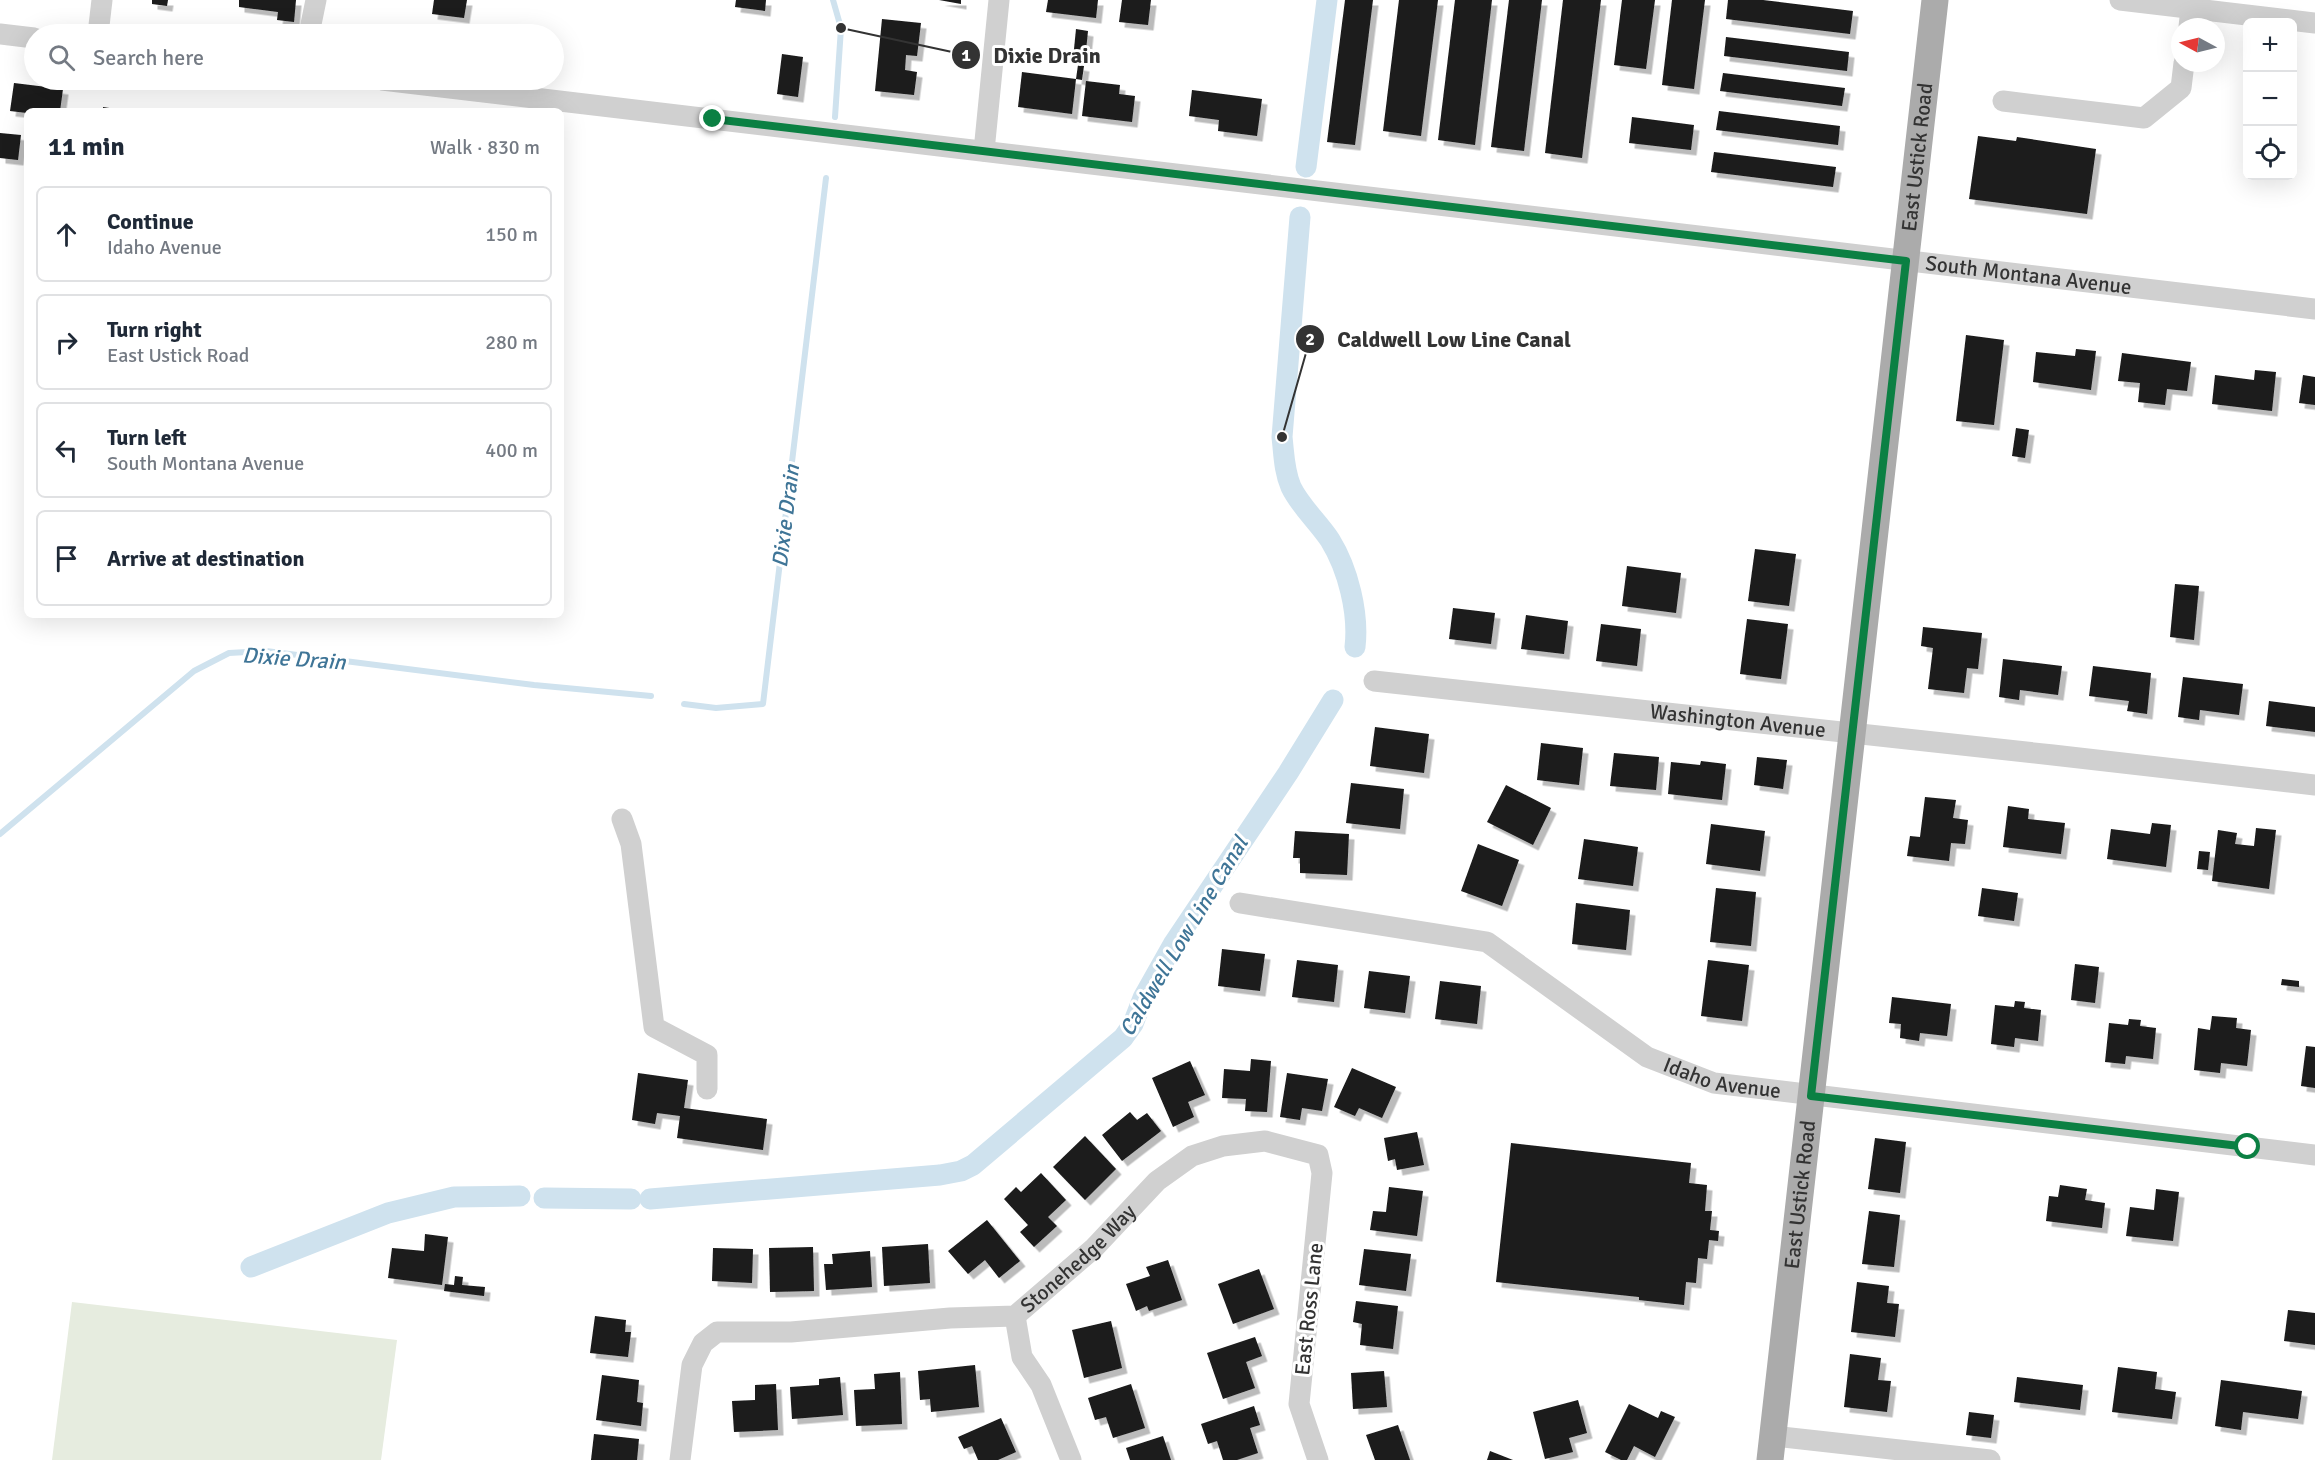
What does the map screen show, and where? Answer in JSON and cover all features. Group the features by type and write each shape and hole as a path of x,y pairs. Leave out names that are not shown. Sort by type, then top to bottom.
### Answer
{"main road":[{"name":"East Ustick Road","path":"1772,1448 1935,0"}],"street":[{"path":"99,24 102,0"},
{"path":"311,24 316,0"},
{"path":"984,151 999,0"},
{"path":"2120,0 2191,12 2315,22"},
{"path":"0,34 24,37"},
{"path":"2003,101 2144,118 2181,88 2183,72"},
{"name":"South Montana Avenue","path":"467,90 2315,309"},
{"name":"Washington Avenue","path":"1374,681 2315,785"},
{"path":"622,819 631,844 654,1027 707,1055 707,1089"},
{"name":"Idaho Avenue","path":"1240,903 1487,942 1647,1057 1714,1083 2315,1155"},
{"name":"Stonehedge Way","path":"680,1460 692,1365 703,1343 717,1332 790,1332 950,1318 1015,1316 1094,1248 1157,1181 1192,1156 1223,1146 1265,1141 1318,1155"},
{"name":"East Ross Lane","path":"1318,1155 1322,1173 1299,1404 1318,1460"},
{"path":"1015,1316 1022,1357 1041,1385 1071,1460"},
{"path":"1772,1448 1990,1460"}],"shaded area":[{"path":"72,1302 397,1340 381,1460 52,1460"}],"building":[{"path":"152,0 168,0 167,6 152,4"},
{"path":"239,0 296,0 294,22 277,20 278,12 239,7"},
{"path":"434,0 467,0 464,18 432,14"},
{"path":"736,0 766,0 765,11 735,7"},
{"path":"939,0 961,0 961,4"},
{"path":"1048,0 1098,0 1096,18 1046,12"},
{"path":"1122,0 1151,0 1148,25 1119,22"},
{"path":"1345,0 1373,0 1355,145 1327,142"},
{"path":"1399,0 1438,0 1421,136 1383,131"},
{"path":"1455,0 1492,0 1475,145 1438,140"},
{"path":"1509,0 1542,0 1524,151 1491,147"},
{"path":"1563,0 1601,0 1582,158 1545,153"},
{"path":"1622,0 1655,0 1646,69 1614,65"},
{"path":"1672,0 1705,0 1694,89 1662,85"},
{"path":"1728,0 1763,0 1853,11 1850,34 1726,19"},
{"path":"882,19 921,23 917,56 906,55 905,70 917,72 914,95 875,91"},
{"path":"1076,29 1088,31 1085,60 1073,59"},
{"path":"1726,37 1849,52 1847,71 1724,56"},
{"path":"782,54 803,57 798,97 777,94"},
{"path":"1078,65 1084,66 1082,80 1076,79"},
{"path":"1022,72 1076,79 1072,114 1018,107"},
{"path":"1723,73 1845,88 1842,106 1720,91"},
{"path":"1086,81 1120,85 1119,94 1135,96 1132,122 1082,116"},
{"path":"14,83 24,84 24,90 63,90 60,108 24,108 24,113 10,111"},
{"path":"1192,90 1262,99 1257,136 1218,131 1219,120 1189,116"},
{"path":"1719,111 1840,126 1838,145 1716,130"},
{"path":"1632,117 1694,125 1691,150 1629,143"},
{"path":"0,133 21,135 18,160 0,158"},
{"path":"1978,136 2016,141 2017,137 2096,149 2087,214 1969,199"},
{"path":"1714,152 1836,167 1833,187 1711,172"},
{"path":"1966,335 2004,340 1994,425 1956,421"},
{"path":"2076,349 2096,351 2091,390 2033,382 2036,352 2075,356"},
{"path":"2122,353 2191,362 2187,391 2167,389 2165,405 2138,402 2140,383 2118,381"},
{"path":"2255,370 2276,372 2272,411 2212,404 2215,375 2254,380"},
{"path":"2303,375 2315,377 2315,405 2299,403"},
{"path":"2016,428 2029,430 2025,458 2012,456"},
{"path":"1755,549 1796,554 1789,606 1748,601"},
{"path":"1627,566 1681,573 1676,613 1622,606"},
{"path":"2175,584 2199,586 2194,640 2170,637"},
{"path":"1453,608 1495,613 1491,644 1449,639"},
{"path":"1526,615 1568,621 1564,654 1521,649"},
{"path":"1747,619 1788,624 1781,679 1740,674"},
{"path":"1601,624 1641,629 1637,666 1596,661"},
{"path":"1923,627 1982,633 1978,669 1967,668 1964,693 1928,689 1933,648 1921,646"},
{"path":"2003,659 2062,666 2058,695 2020,690 2019,700 1999,697"},
{"path":"2093,666 2151,673 2147,714 2127,711 2129,701 2089,696"},
{"path":"2183,677 2243,684 2239,715 2200,710 2199,720 2178,717"},
{"path":"2269,701 2315,707 2315,732 2266,726"},
{"path":"1375,727 1429,734 1424,773 1370,766"},
{"path":"1541,743 1583,748 1579,785 1537,780"},
{"path":"1614,753 1659,757 1656,790 1610,786"},
{"path":"1757,757 1787,760 1783,789 1754,785"},
{"path":"1701,761 1726,764 1722,800 1668,794 1671,762 1700,765"},
{"path":"1351,783 1404,789 1400,829 1346,823"},
{"path":"1506,785 1551,808 1533,845 1487,822"},
{"path":"1925,797 1956,800 1953,818 1968,820 1965,844 1951,843 1949,861 1907,856 1910,836 1920,837"},
{"path":"2008,806 2029,809 2028,819 2065,823 2061,854 2003,847"},
{"path":"2152,823 2171,825 2166,867 2107,859 2111,829 2150,834"},
{"path":"1711,824 1765,831 1760,871 1706,864"},
{"path":"2256,828 2276,830 2269,889 2212,881 2218,830 2237,833 2235,844 2254,846"},
{"path":"1295,831 1349,834 1347,875 1300,873 1300,858 1293,858"},
{"path":"1584,839 1638,847 1633,886 1578,879"},
{"path":"1478,844 1519,860 1502,906 1461,891"},
{"path":"2199,851 2210,852 2208,870 2197,869"},
{"path":"1716,888 1756,892 1751,946 1710,942"},
{"path":"1982,888 2018,893 2014,921 1978,916"},
{"path":"1576,903 1630,910 1626,950 1572,944"},
{"path":"1222,949 1265,954 1260,991 1218,986"},
{"path":"1297,960 1338,965 1334,1002 1292,997"},
{"path":"1708,960 1749,965 1742,1021 1701,1016"},
{"path":"2075,964 2099,967 2095,1003 2071,1000"},
{"path":"1369,971 1410,976 1405,1013 1364,1008"},
{"path":"2282,979 2299,981 2299,987 2281,985"},
{"path":"1440,981 1481,986 1477,1024 1435,1019"},
{"path":"1892,997 1951,1004 1947,1036 1920,1033 1919,1041 1900,1038 1901,1024 1889,1023"},
{"path":"2015,1001 2025,1002 2024,1008 2041,1010 2038,1041 2015,1038 2014,1047 1991,1044 1995,1005 2014,1007"},
{"path":"2212,1016 2237,1018 2236,1028 2251,1030 2247,1066 2221,1063 2220,1073 2194,1070 2198,1028 2210,1030"},
{"path":"2129,1019 2141,1020 2140,1026 2156,1028 2153,1059 2126,1056 2125,1064 2105,1062 2109,1023 2128,1025"},
{"path":"2306,1046 2315,1047 2315,1088 2301,1086"},
{"path":"1251,1059 1271,1061 1267,1112 1245,1111 1246,1099 1222,1098 1224,1069 1250,1071"},
{"path":"1190,1061 1205,1095 1188,1102 1194,1117 1173,1127 1152,1078"},
{"path":"1352,1068 1396,1087 1382,1118 1359,1108 1355,1116 1334,1107"},
{"path":"638,1073 688,1080 684,1108 767,1119 763,1150 677,1138 680,1116 657,1113 655,1124 632,1120"},
{"path":"1287,1073 1328,1079 1322,1111 1302,1108 1300,1120 1280,1117"},
{"path":"1130,1112 1137,1120 1147,1113 1161,1131 1122,1161 1102,1135"},
{"path":"1417,1132 1424,1165 1397,1170 1395,1159 1388,1161 1384,1138"},
{"path":"1085,1136 1116,1169 1085,1200 1053,1167"},
{"path":"1875,1138 1906,1142 1900,1193 1868,1189"},
{"path":"1511,1143 1691,1163 1689,1183 1707,1185 1705,1211 1712,1211 1710,1230 1719,1231 1718,1241 1709,1240 1707,1259 1698,1258 1696,1283 1686,1282 1684,1305 1639,1300 1639,1297 1496,1282"},
{"path":"1041,1173 1066,1200 1048,1217 1057,1226 1034,1247 1020,1232 1028,1225 1004,1199 1016,1187 1021,1192"},
{"path":"2060,1185 2087,1189 2085,1200 2105,1203 2102,1228 2046,1221 2049,1196 2058,1197"},
{"path":"1389,1187 1423,1191 1417,1236 1370,1230 1373,1211 1386,1212"},
{"path":"2156,1189 2179,1192 2173,1241 2126,1236 2130,1207 2154,1210"},
{"path":"1869,1211 1900,1215 1894,1267 1862,1264"},
{"path":"987,1220 1020,1261 999,1278 985,1260 968,1274 948,1251"},
{"path":"425,1234 448,1237 442,1285 388,1278 392,1248 424,1251"},
{"path":"928,1244 930,1283 884,1286 882,1247"},
{"path":"813,1247 814,1291 770,1292 769,1248"},
{"path":"713,1248 753,1249 752,1283 712,1281"},
{"path":"1364,1249 1411,1254 1406,1291 1359,1285"},
{"path":"870,1251 872,1287 826,1290 824,1264 833,1264 832,1254"},
{"path":"1168,1260 1182,1300 1149,1311 1147,1306 1136,1311 1126,1284 1150,1276 1146,1267"},
{"path":"1259,1269 1274,1309 1233,1324 1218,1284"},
{"path":"455,1276 463,1277 462,1285 485,1287 484,1296 444,1291 445,1284 454,1285"},
{"path":"1857,1282 1889,1286 1887,1303 1899,1304 1895,1337 1851,1332"},
{"path":"1356,1301 1398,1306 1393,1349 1360,1345 1362,1324 1353,1322"},
{"path":"2288,1310 2315,1313 2315,1345 2284,1341"},
{"path":"595,1316 626,1320 625,1332 631,1332 628,1357 590,1353"},
{"path":"1111,1321 1122,1368 1084,1378 1072,1330"},
{"path":"1255,1337 1262,1356 1246,1362 1255,1388 1223,1399 1207,1353"},
{"path":"1850,1354 1881,1358 1878,1380 1891,1381 1887,1412 1844,1407"},
{"path":"975,1365 979,1407 931,1412 930,1399 920,1400 918,1371"},
{"path":"2118,1367 2157,1372 2155,1389 2176,1392 2172,1419 2112,1412"},
{"path":"1384,1371 1387,1407 1353,1409 1351,1373"},
{"path":"900,1372 902,1424 856,1426 854,1390 875,1389 874,1374"},
{"path":"602,1375 639,1380 637,1402 643,1403 641,1426 596,1420"},
{"path":"840,1377 843,1415 792,1419 790,1387 819,1385 819,1379"},
{"path":"2017,1377 2083,1385 2080,1410 2014,1402"},
{"path":"2221,1380 2302,1391 2298,1419 2243,1412 2241,1430 2215,1426"},
{"path":"776,1384 778,1430 734,1432 732,1401 755,1400 755,1385"},
{"path":"1131,1384 1145,1428 1113,1438 1106,1417 1095,1420 1088,1398"},
{"path":"1578,1400 1587,1433 1569,1438 1573,1452 1545,1459 1533,1412"},
{"path":"1629,1404 1658,1418 1661,1411 1675,1417 1655,1457 1634,1446 1627,1460 1621,1460 1605,1452"},
{"path":"1254,1406 1260,1425 1250,1428 1258,1453 1237,1460 1223,1460 1217,1441 1208,1444 1201,1424"},
{"path":"1969,1412 1994,1415 1991,1438 1966,1435"},
{"path":"1001,1418 1016,1452 998,1460 978,1460 972,1446 964,1449 958,1437"},
{"path":"1398,1425 1410,1460 1375,1460 1366,1435"},
{"path":"594,1434 639,1439 637,1460 591,1460"},
{"path":"1163,1436 1171,1460 1130,1460 1126,1448"},
{"path":"1490,1451 1513,1460 1487,1460"}],"waterway":[{"name":"Dixie Drain","path":"833,0 841,28 835,117"},
{"name":"Caldwell Low Line Canal","path":"1306,167 1327,0"},
{"name":"Dixie Drain","path":"684,704 716,708 763,704 826,178"},
{"name":"Caldwell Low Line Canal","path":"1300,217 1282,437 1285,462 1291,487 1330,540 1342,564 1354,606 1355,647"},
{"name":"Dixie Drain","path":"0,834 194,671 229,653 266,651 534,685 651,696"},
{"name":"Caldwell Low Line Canal","path":"650,1199 940,1175 961,1171 973,1165 1123,1038 1133,1024 1143,998 1174,943 1288,773 1333,700"},
{"name":"Caldwell Low Line Canal","path":"251,1267 388,1213 454,1197 520,1196"},
{"name":"Caldwell Low Line Canal","path":"544,1198 631,1199"}],"place":[{"name":"Dixie Drain","path":"841,28"},
{"name":"Caldwell Low Line Canal","path":"1282,437"}],"route":[{"path":"713,119 1906,261 1811,1096 2248,1147"}]}
